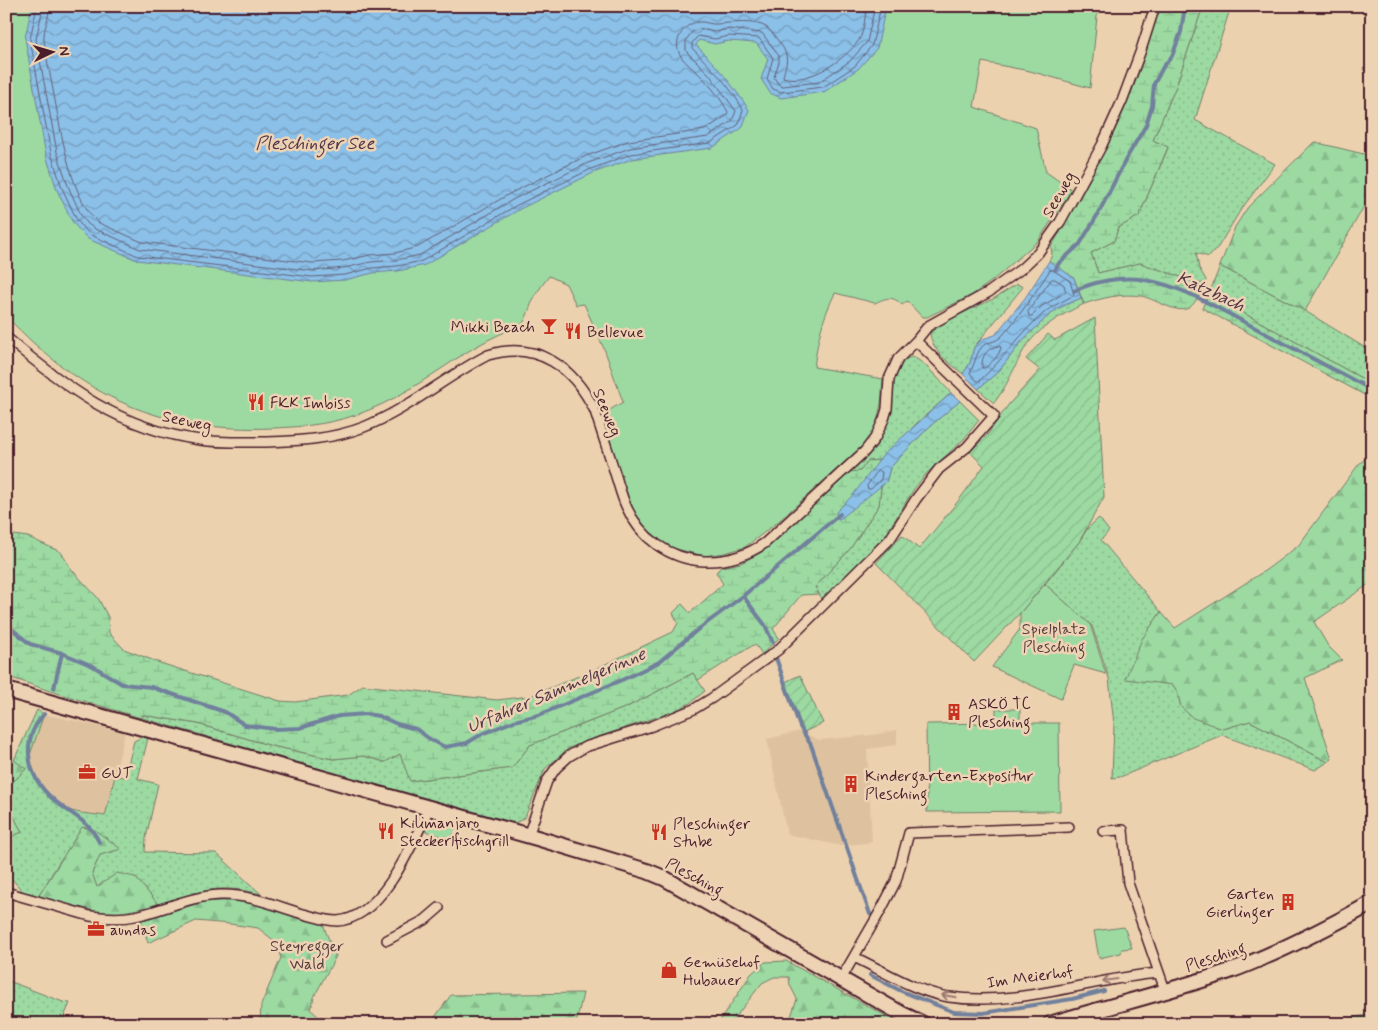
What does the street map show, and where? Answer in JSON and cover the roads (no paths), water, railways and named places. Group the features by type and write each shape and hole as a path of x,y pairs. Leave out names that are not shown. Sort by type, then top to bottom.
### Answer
{"main road":[{"name":"Plesching","path":"6,690 636,867 664,878 902,1014 923,1024"},
{"name":"Plesching","path":"1059,1023 1253,962 1325,929 1372,904"}],"street":[{"name":"Seeweg","path":"6,337 80,396 121,418 172,435 226,442 314,439 349,432 372,424 404,408 488,355 500,352 525,351 557,364 570,374 588,397 595,411 626,506 642,531 653,542 670,553 695,560 710,561 739,557 754,551 765,543 865,451 875,438 884,419 892,369 928,326 1006,281 1038,253 1060,222 1102,145 1122,101 1155,6"},
{"path":"528,836 547,781 556,768 569,756 585,747 652,726 694,708 712,698 778,650 890,540 916,499 939,469 967,447 994,416 916,341"},
{"path":"6,892 55,907 103,918 133,917 199,898 237,895 275,903 300,912 336,921 358,916 373,903 395,874 429,808"},
{"path":"841,979 896,881 909,833 1070,827"},
{"path":"1103,831 1123,830 1128,883 1165,990"},
{"path":"387,940 425,920 439,908"},
{"name":"Im Meierhof","path":"854,957 918,988 948,997 1005,998 1158,974"}],"water":[{"name":"Pleschinger See","path":"28,6 886,6 877,48 858,69 824,92 781,98 770,93 761,79 768,59 756,43 729,41 715,44 699,40 696,45 711,60 749,110 742,128 712,148 632,159 593,173 520,209 425,265 398,271 373,273 345,280 312,282 137,260 88,239 72,221 57,190 46,155 25,38 31,10"},
{"path":"1049,261 1074,278 1081,298 1061,307 1048,316 1022,341 999,371 978,389 963,374 970,363 974,347 982,339 995,335 1025,298"},
{"path":"951,393 960,401 929,427 890,468 886,482 839,520 836,512 853,495 884,454"}],"waterway":[{"name":"Urfahrer Sammelgerinne","path":"1055,270 1059,263 1080,244 1146,125 1152,106 1154,84 1163,67 1172,56 1181,32 1185,6"},
{"name":"Katzbach","path":"1074,291 1091,284 1118,279 1145,280 1173,287 1212,305 1372,390"},
{"name":"Urfahrer Sammelgerinne","path":"6,624 30,644 62,653 93,666 122,684 151,687 225,712 245,725 275,729 300,728 339,716 366,714 379,716 397,724 416,729 445,747 467,743 482,734 514,721 539,715 659,662 696,631 743,596 840,514"},
{"path":"743,596 765,625 773,643"},
{"path":"54,688 62,653"},
{"path":"776,658 800,727 811,745 870,914"},
{"path":"44,714 31,736 29,747 32,770 45,791 60,805 85,823 95,834 99,842"},
{"path":"870,975 901,991 954,1012 983,1013 1072,999 1104,991"}],"place":[{"name":"Mikki Beach","path":"549,326"},
{"name":"Bellevue","path":"573,331"},
{"name":"FKK Imbiss","path":"256,402"},
{"name":"ASKÖ TC Plesching","path":"954,712"},
{"name":"GUT","path":"87,772"},
{"name":"Kindergarten-Expositur Plesching","path":"851,784"},
{"name":"Kilimanjaro Steckerlfischgrill","path":"386,831"},
{"name":"Pleschinger Stube","path":"659,832"},
{"name":"Garten Gierlinger","path":"1288,902"},
{"name":"aundas","path":"96,929"},
{"name":"Gemüsehof Hubauer","path":"669,970"}],"park label":[{"name":"Spielplatz Plesching","path":"1054,637"},
{"name":"Steyregger Wald","path":"307,954"}]}
